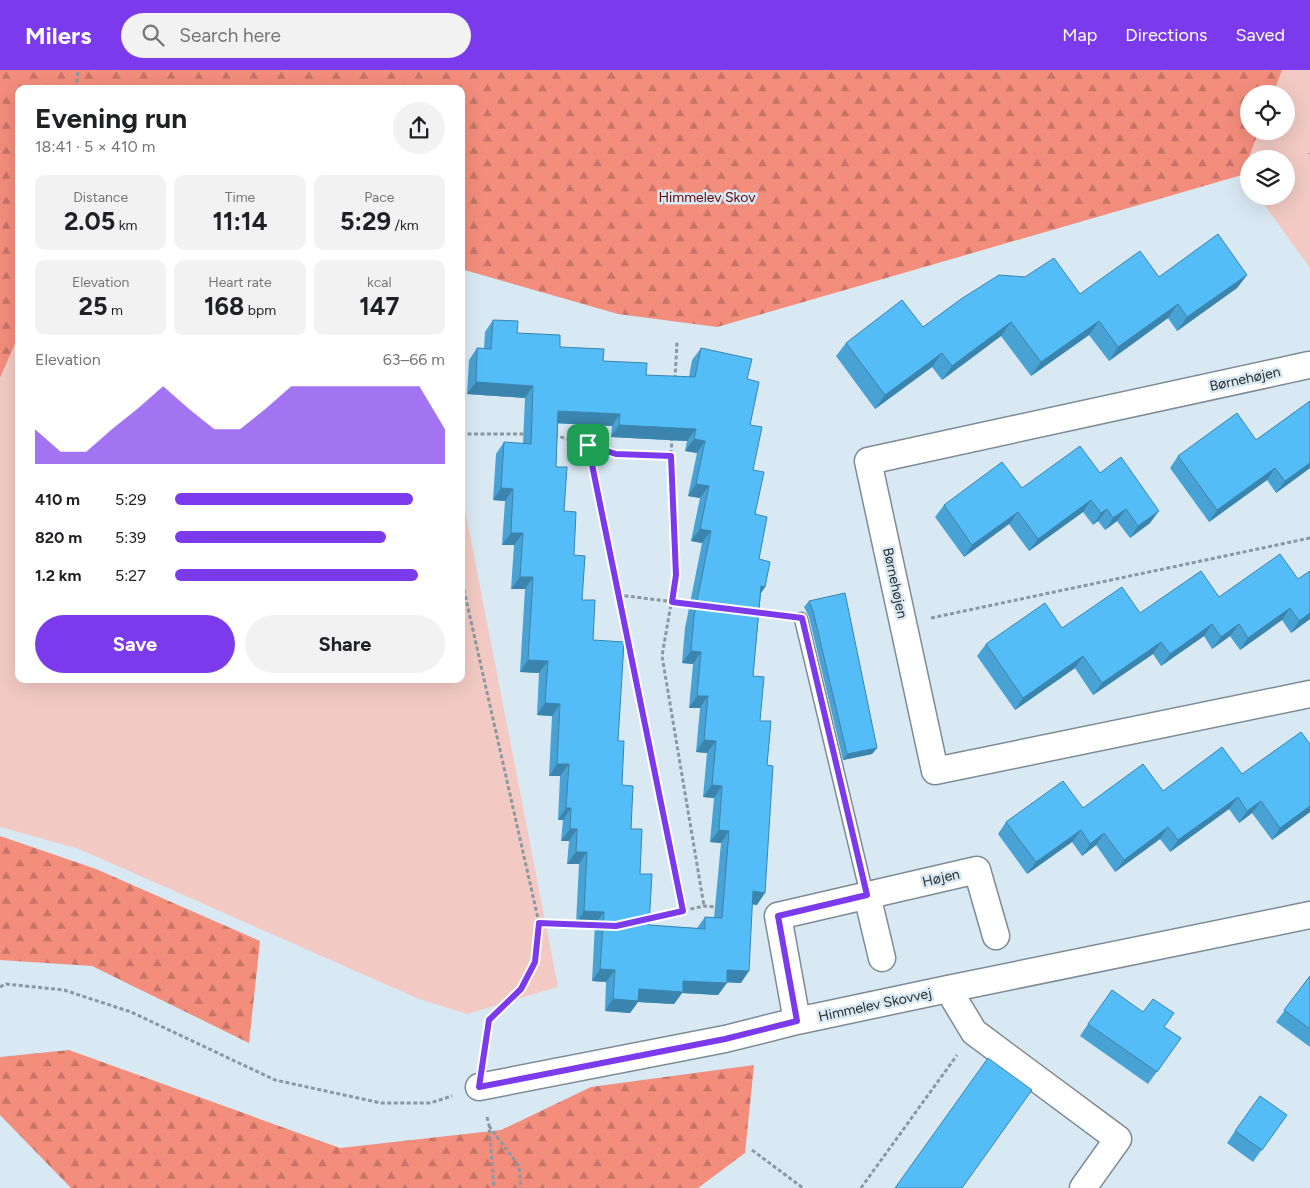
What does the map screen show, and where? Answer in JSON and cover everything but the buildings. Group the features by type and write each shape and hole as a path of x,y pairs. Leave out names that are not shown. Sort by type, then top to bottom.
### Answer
{"street":[{"name":"Børnehøjen","path":"1309,365 868,461 935,771 1310,694"},
{"name":"Højen","path":"797,1021 778,916 977,870 996,936"},
{"path":"867,895 882,958"},
{"name":"Himmelev Skovvej","path":"479,1087 725,1039 797,1021 948,989 1310,916"},
{"name":"Himmelev Skovvej","path":"948,989 974,1032 1118,1139 1083,1188"}],"lane":[{"path":"802,618 867,895"}],"path":[{"path":"76,85 78,70"},
{"path":"675,380 677,342"},
{"path":"672,428 671,456 676,575 662,656 704,906"},
{"path":"465,434 530,434"},
{"path":"549,434 616,454 671,456"},
{"path":"588,445 683,911"},
{"path":"903,624 1310,538"},
{"path":"465,595 539,923 535,962 521,989 489,1020 479,1087 489,1126 494,1188"},
{"path":"618,595 699,605"},
{"path":"746,611 802,618"},
{"path":"645,920 704,906 724,908"},
{"path":"539,923 606,925"},
{"path":"0,986 6,984 64,990 131,1012 275,1080 381,1103 430,1103 479,1087"},
{"path":"861,1188 974,1032"},
{"path":"489,1126 519,1166 521,1188"},
{"path":"752,1150 803,1188"}],"shaded area":[{"path":"1282,70 1310,70 1310,268 1264,205 1295,205 1295,150 1252,150 1256,140 1295,140 1295,85 1276,85"},
{"path":"15,344 15,683 465,683 465,510 558,987 467,1014 419,999 79,849 0,827 0,379"}],"green space":[{"name":"Himmelev Skov","path":"0,70 1282,70 1276,85 1240,85 1240,140 1256,140 1252,150 1240,150 1240,176 717,327 618,314 465,270 465,85 15,85 15,344 0,378"},
{"path":"0,836 96,869 260,941 249,1043 92,966 0,960"},
{"path":"69,1050 340,1148 501,1130 591,1087 754,1065 745,1153 698,1188 71,1188 0,1115 0,1057"}],"route":[{"path":"588,445 616,454 671,456 676,575 672,602 802,618 867,895 778,916 797,1021 725,1039 479,1087 489,1020 521,989 535,962 539,923 616,926 683,911 588,445"}]}
